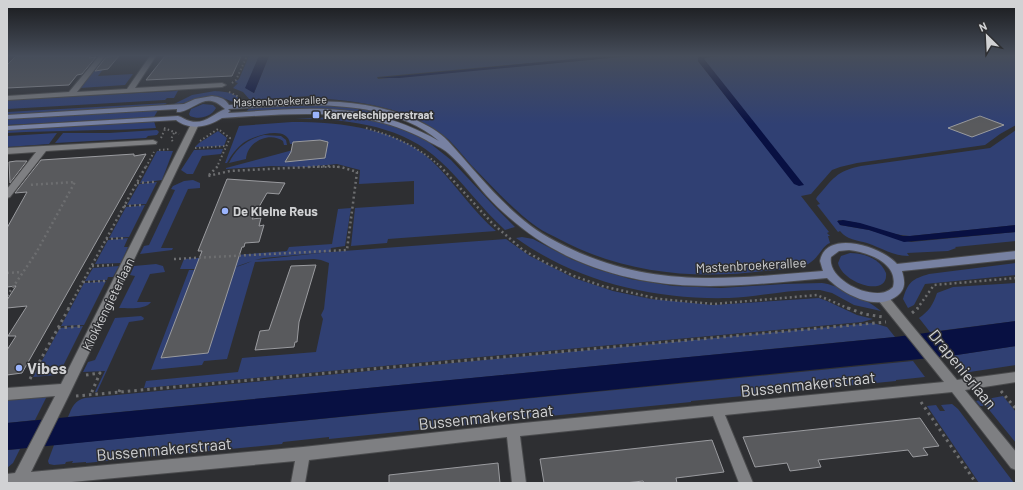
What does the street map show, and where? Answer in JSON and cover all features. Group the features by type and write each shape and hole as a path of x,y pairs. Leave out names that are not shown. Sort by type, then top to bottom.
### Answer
{"main road":[{"path":"7,117 184,106 199,100 208,99 222,100 226,103 227,107 221,116"},
{"name":"Mastenbroekerallee","path":"227,107 323,102 353,104 399,115 425,128 447,144 452,152 502,207 532,231 569,251 611,268 661,279 711,283 830,274"},
{"path":"178,118 178,114 184,106"},
{"name":"Mastenbroekerallee","path":"195,124 214,120 221,116 311,110 360,114 408,128 452,152"},
{"path":"7,128 178,118 181,121 195,124"},
{"path":"839,247 859,247 869,250 888,261 894,268 899,276 900,284 897,290 891,295 882,298 858,294 837,282 826,267 825,260 827,254 839,247"},
{"path":"894,268 1016,255"}],"street":[{"path":"71,94 83,79"},
{"path":"130,90 138,79"},
{"path":"7,98 222,85"},
{"name":"Klokkengieterlaan","path":"15,481 27,465 62,397 195,124"},
{"path":"7,151 153,142"},
{"path":"7,195 43,149"},
{"name":"Drapenierlaan","path":"882,298 903,321 1016,463"},
{"name":"Bussenmakerstraat","path":"15,481 302,454 513,430 955,386 1016,377"},
{"path":"7,394 22,393 62,397"},
{"path":"717,410 746,483"},
{"path":"513,430 519,483"},
{"path":"298,483 302,454"}],"path":[{"path":"222,85 230,83 237,79"},
{"path":"165,129 174,133 190,135 223,127"},
{"path":"360,127 387,134 419,149 434,160 503,234 530,255 568,273 614,289 668,300 715,304 817,295 867,315 903,321"},
{"path":"174,260 347,250 356,172 341,167 328,166 230,170 208,176 218,166 230,138 218,129"},
{"path":"22,393 160,142 153,142"},
{"path":"7,296 36,253 75,182 14,186"},
{"path":"106,239 141,237"},
{"path":"91,266 119,264 129,261"},
{"path":"7,273 23,272"},
{"path":"62,397 903,321 923,304 927,291 934,285 1016,278"},
{"path":"83,282 120,280"},
{"path":"58,328 98,324"},
{"path":"72,376 100,373 91,395"},
{"path":"992,380 1016,409"},
{"path":"118,392 121,387"},
{"path":"913,390 976,483"}],"shaded area":[{"path":"87,79 129,79 125,85 80,88"},
{"path":"239,79 250,79 246,88 254,93 260,79 712,79 794,183 718,79 1016,79 1016,125 985,145 857,163 832,170 811,194 801,196 829,232 827,233 830,236 828,236 830,243 824,247 816,258 808,264 789,269 738,274 685,274 659,271 608,260 583,251 542,230 503,198 449,140 418,120 383,107 364,103 309,98 309,96 250,100 243,92 233,88 238,83 235,82"},
{"path":"249,79 260,79 254,93 245,88"},
{"path":"712,79 720,79 804,185 799,186 794,184"},
{"path":"179,89 174,98 167,98 165,100 7,109 7,100 176,91"},
{"path":"215,91 227,92 234,95 240,99 242,103 220,97 207,96 182,104 172,105 192,95"},
{"path":"167,103 162,106 7,115 7,112"},
{"path":"203,104 213,105 216,108 208,116 197,118 190,116 189,114 191,109"},
{"path":"306,104 364,109 398,118 395,120 358,112 339,110 247,111 250,107"},
{"path":"158,110 154,117 7,125 7,119"},
{"path":"336,113 387,123 426,140 451,160 515,227 505,230 440,161 409,139 372,126 353,122 295,119 333,117"},
{"path":"154,121 156,128 7,133 7,129"},
{"path":"311,122 351,126 389,136 407,144 423,154 438,167 480,216 496,231 388,239 387,243 351,246 355,208 414,204 414,181 359,184 360,170 337,164 306,167 271,166 226,169 293,150 289,156 294,161 306,160 312,141 293,142 293,144 290,144 288,138 283,134 270,133 254,137 243,143 227,163 225,163 239,126"},
{"path":"157,130 159,132 157,135 148,136 146,138 55,143 63,133 109,133"},
{"path":"1016,130 1016,225 910,236 838,220 840,225 869,230 911,242 1016,232 1016,241 955,247 956,248 948,251 907,253 909,256 903,256 852,239 840,231 838,232 817,205 820,204 816,199 817,197 831,181 846,170 861,166 990,148"},
{"path":"218,131 227,138 224,146 195,147 199,143"},
{"path":"57,133 49,144 7,147 7,136"},
{"path":"264,135 281,136 286,140 287,145 284,145 283,141 277,138 265,138 254,143 247,153 246,159 229,163 235,153 243,145"},
{"path":"223,149 221,154 202,156 193,174 187,174 181,170 194,150"},
{"path":"157,151 173,151 162,180 140,183"},
{"path":"193,180 200,183 200,188 188,189 161,248 173,248 172,250 140,254 144,246 149,245 175,190 171,189 173,186 184,181"},
{"path":"157,182 146,204 127,205 139,184"},
{"path":"145,205 129,237 109,238 126,207"},
{"path":"351,208 345,246 331,248 330,252 506,239 530,256 574,278 613,291 651,299 713,305 819,298 857,315 873,319 862,322 144,388 146,381 238,372 242,358 316,352 323,319 321,315 324,309 329,263 314,259 255,262 227,359 204,361 202,365 151,370 189,270 213,270 229,268 180,269 184,259 287,251 289,247 332,244 338,209","holes":["330,252 255,260 263,258"]},
{"path":"843,220 860,223 903,236 1016,225 1016,232 904,242 869,230 840,225 837,221"},
{"path":"522,237 533,239 571,259 596,269 630,279 673,286 721,288 822,283 829,284 853,294 869,302 881,311 854,305 832,293 820,290 729,298 673,296 645,291 591,277 565,266 516,238"},
{"path":"128,238 124,247 128,247 121,263 95,264 108,240"},
{"path":"850,253 861,254 880,264 886,273 885,281 880,285 873,286 856,282 848,277 838,263 841,256"},
{"path":"1016,263 1016,275 925,284 914,305 908,308 903,299 909,285 912,282 929,274"},
{"path":"156,264 163,266 165,272 150,274 137,302 151,302 149,305 132,308 119,308 135,276 130,275 134,266"},
{"path":"119,266 113,277 108,277 107,280 85,281 93,268"},
{"path":"106,281 84,325 61,326 84,283"},
{"path":"1016,283 1016,321 930,332 919,318 930,307 937,293 953,287"},
{"path":"141,316 144,318 143,320 129,322 97,392 95,392 105,371 83,372 88,362 95,360 115,318"},
{"path":"1016,321 1016,346 950,356 7,450 7,423 895,337"},
{"path":"873,323 887,327 895,337 68,417 74,404 85,398"},
{"path":"83,326 57,375 33,377 60,328"},
{"path":"1016,346 1016,365 963,373 950,356"},
{"path":"913,361 925,377 86,463 72,463 73,461 66,462 65,464 54,465 49,464 48,461 54,445"},
{"path":"47,396 35,420 7,423 7,400"},
{"path":"1003,396 1016,412 1016,443 986,406 980,406 976,401"},
{"path":"952,404 958,409 1014,483 979,483 927,406 936,405 940,411 945,411 941,405"},
{"path":"20,449 13,463 7,468 7,450"}],"building":[{"path":"7,79 74,79 69,85 7,88"},
{"path":"147,79 170,79 146,80"},
{"path":"980,116 1004,125 972,137 948,128"},
{"path":"320,140 328,142 325,158 285,162 291,152 293,142"},
{"path":"134,154 134,156 146,154 22,373 7,375 7,350 16,336 8,336 27,306 7,308 7,300 16,286 7,287 7,228 27,192 15,193 41,160"},
{"path":"27,161 10,183 9,162"},
{"path":"227,179 285,183 279,194 267,193 252,219 261,218 259,226 264,225 259,242 245,243 244,247 242,247 208,353 161,358 202,251 198,251"},
{"path":"316,265 299,322 297,342 295,342 294,347 255,350 260,331 269,330 291,266"},
{"path":"920,418 939,446 923,448 928,455 913,457 908,450 818,460 821,467 790,471 787,463 755,467 743,437"},
{"path":"712,440 724,472 676,478 677,483 644,483 643,481 625,483 544,483 540,459"},
{"path":"498,463 500,483 389,483 389,475"}],"place":[{"name":"Karveelschipperstraat","path":"316,115"},
{"name":"De Kleine Reus","path":"225,211"},
{"name":"Vibes","path":"19,368"}]}
